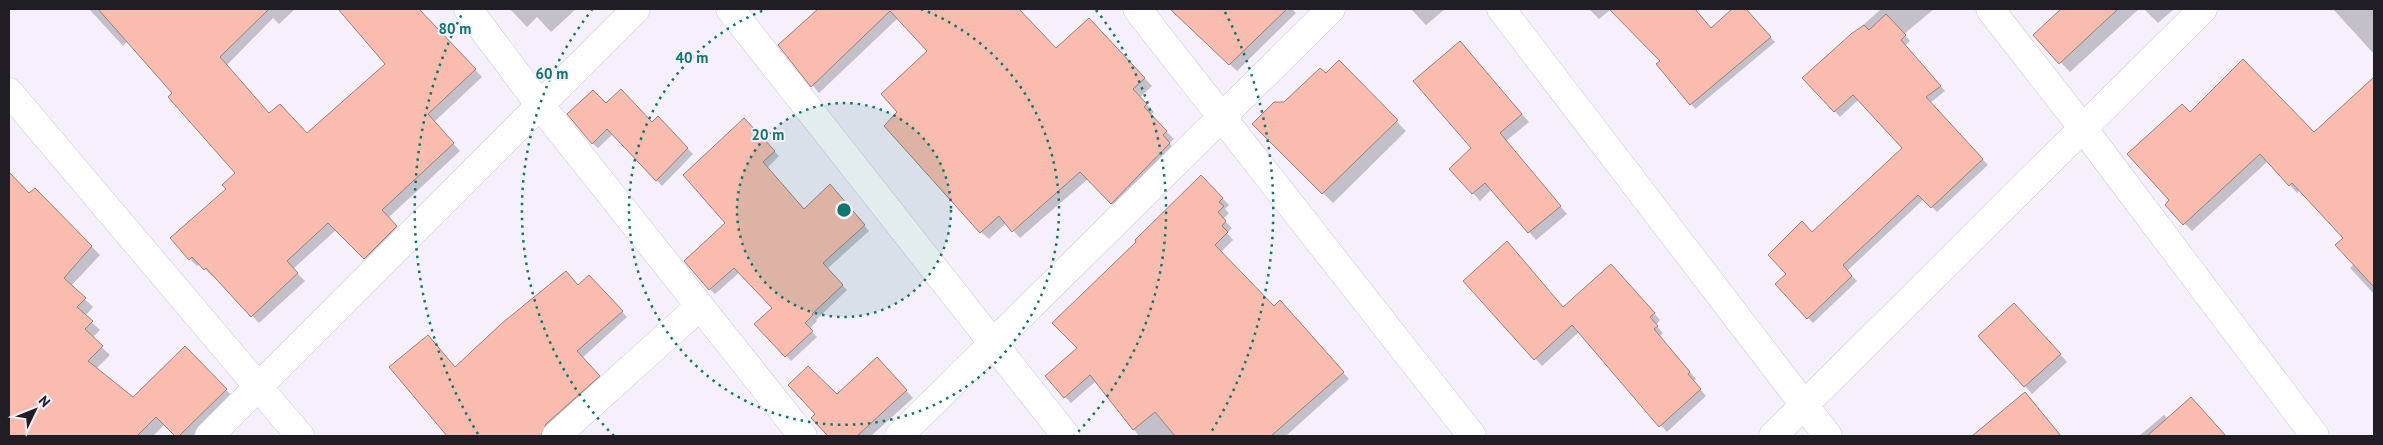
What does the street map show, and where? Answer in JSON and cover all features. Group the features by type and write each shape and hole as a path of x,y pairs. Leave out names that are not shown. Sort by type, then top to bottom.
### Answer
{"street":[{"path":"468,9 540,105 803,436"},
{"path":"209,436 636,9"},
{"path":"730,9 1066,436"},
{"path":"1137,9 1472,436"},
{"path":"899,436 1331,9"},
{"path":"1501,9 1828,436"},
{"path":"1990,9 2082,127 2315,436"},
{"path":"1773,436 2082,127 2203,9"},
{"path":"9,92 300,436"},
{"path":"556,436 699,307"}],"building":[{"path":"98,9 269,9 220,57 269,113 280,104 307,133 385,64 338,9 419,9 476,69 428,114 454,143 382,210 397,226 364,259 328,223 287,261 298,273 251,317 206,268 204,270 192,257 189,260 170,238 226,189 222,185 235,173 168,97 172,93"},
{"path":"818,9 1019,9 1056,48 1089,18 1145,78 1133,89 1147,104 1144,107 1167,131 1163,135 1170,143 1111,204 1080,172 1012,232 999,216 980,233 884,126 897,112 881,94 927,51 890,11 811,87 778,45"},
{"path":"1170,9 1287,9 1229,65"},
{"path":"1609,9 1695,9 1711,28 1732,9 1746,9 1771,37 1690,105 1656,64 1660,61"},
{"path":"2061,9 2118,9 2059,64 2033,35"},
{"path":"1886,14 1906,35 1901,40 1941,86 1926,97 1983,159 1931,208 1918,195 1843,265 1852,276 1807,319 1775,284 1786,274 1768,255 1802,221 1812,232 1902,148 1853,95 1834,112 1802,78 1851,34 1864,25 1869,30"},
{"path":"1460,41 1522,114 1500,133 1561,206 1528,233 1485,183 1472,194 1449,169 1471,148 1413,81"},
{"path":"2243,59 2314,132 2374,77 2374,287 2335,245 2343,238 2292,183 2289,186 2260,154 2183,225 2165,205 2169,200 2127,154 2182,104 2190,112"},
{"path":"1339,60 1398,120 1322,194 1252,124 1274,102 1284,102 1320,68 1326,73"},
{"path":"621,89 652,122 658,116 688,148 656,181 607,129 592,144 567,114 593,90 606,103"},
{"path":"744,118 775,151 763,162 804,209 830,184 865,225 823,263 843,285 812,314 805,323 813,331 785,357 754,324 772,308 734,268 709,290 684,261 725,223 683,175"},
{"path":"9,172 29,193 35,188 92,246 64,278 86,298 77,307 93,321 85,329 103,346 88,361 133,397 185,346 227,389 179,436 175,436 156,417 137,436 9,436"},
{"path":"1201,175 1223,198 1219,202 1224,206 1218,212 1226,221 1222,226 1228,232 1215,245 1274,306 1280,300 1344,372 1271,436 1175,436 1155,412 1133,430 1090,375 1064,398 1045,376 1077,348 1052,323 1136,242 1135,240"},
{"path":"1507,241 1563,307 1611,264 1655,313 1650,317 1658,326 1654,329 1690,372 1688,374 1701,389 1659,427 1572,325 1534,360 1463,281"},
{"path":"566,271 578,285 589,275 623,311 577,351 600,376 546,424 541,436 447,436 389,367 428,335 455,367 501,324"},
{"path":"2014,303 2061,354 2024,387 1978,336"},
{"path":"877,357 907,390 857,436 828,436 811,418 815,414 788,385 808,366 837,394"},
{"path":"2025,392 2061,436 1972,436"},
{"path":"2191,397 2226,436 2147,436"}]}
